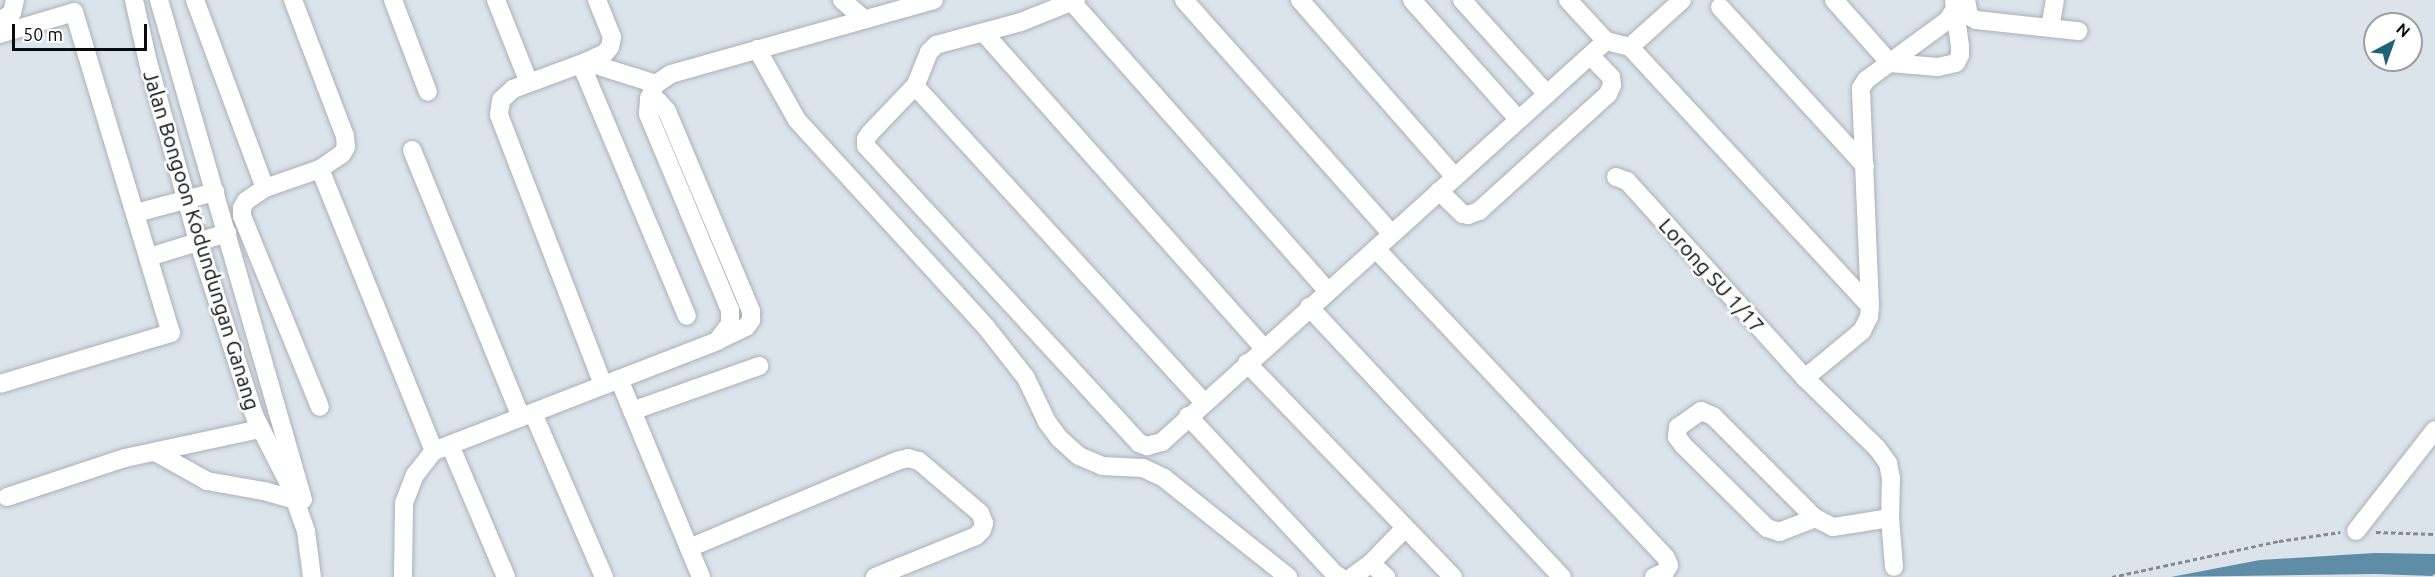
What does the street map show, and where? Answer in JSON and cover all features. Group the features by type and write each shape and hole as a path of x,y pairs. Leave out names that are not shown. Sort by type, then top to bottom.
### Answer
{"street":[{"path":"0,21 12,13 15,0"},
{"name":"Jalan Bongoon Kodundungan Ganang","path":"134,0 185,200 260,429 295,500 306,531 312,577"},
{"path":"159,0 300,483 306,531"},
{"path":"195,0 265,188"},
{"path":"293,0 345,136 346,147 342,154 320,169 265,188 246,201 242,208 242,216 320,407"},
{"path":"393,0 428,92"},
{"path":"496,0 529,83"},
{"path":"597,0 612,38 610,47 605,53 513,89 501,99 499,115 611,382 632,411 701,577"},
{"path":"842,0 863,18"},
{"path":"403,577 404,502 415,476 442,448 717,341 730,324 730,310 648,114 652,91 671,74 863,18 934,0"},
{"path":"1184,0 1392,234"},
{"path":"1412,0 1518,119"},
{"path":"1462,0 1547,94"},
{"path":"1568,0 1606,41 1630,47 1870,306"},
{"path":"1630,47 1682,0"},
{"path":"1834,0 1890,63 1938,67 1956,63 1960,55 1958,3"},
{"path":"2050,28 2055,0"},
{"path":"1328,291 1074,1 1021,22 936,45 929,52 915,86 866,139 872,156 1139,443 1147,446 1162,442 1188,416 1377,250 1454,176 1606,41"},
{"path":"1304,1 1454,176"},
{"path":"1805,378 1862,331 1869,317 1861,88 1866,80 1948,20 1958,3"},
{"path":"1958,3 1969,16 1976,20 2078,31"},
{"path":"1720,7 1865,166"},
{"path":"0,34 74,12 171,333 0,384"},
{"path":"984,33 1264,348"},
{"path":"757,49 797,120 987,327 1026,378 1047,422 1060,439 1079,456 1102,466 1143,468 1164,478 1288,577"},
{"path":"1439,191 1463,214 1468,215 1479,211 1514,180 1612,89 1611,77 1590,55"},
{"path":"584,63 652,91"},
{"path":"584,63 687,316"},
{"path":"915,86 1204,402"},
{"path":"412,150 527,415 604,577"},
{"path":"320,169 442,448 506,577"},
{"name":"Lorong SU 1/17","path":"1616,177 1628,181 1805,378 1877,448 1888,463 1891,478 1890,518 1894,567"},
{"path":"136,213 215,192"},
{"path":"149,257 227,233"},
{"path":"1377,250 1666,558 1669,565 1665,572 1654,577"},
{"path":"1309,308 1562,577"},
{"path":"1247,363 1453,577"},
{"path":"632,411 759,366"},
{"path":"1815,518 1779,532 1767,528 1683,445 1677,437 1678,427 1701,411 1713,416 1815,518 1824,524 1841,527 1890,518"},
{"path":"1188,416 1340,577"},
{"path":"7,497 125,458 260,429"},
{"path":"2356,531 2435,430"},
{"path":"155,452 207,481 264,491 295,500"},
{"path":"689,548 897,461 908,458 919,461 980,513 984,523 982,530 976,536 875,577"},
{"path":"1352,577 1371,562 1405,528"},
{"path":"497,557 497,577"},
{"path":"1371,562 1386,577"}],"path":[{"path":"2112,577 2310,535 2356,531 2435,534"}],"water":[{"path":"2375,553 2435,554 2435,574 2432,576 2376,574 2171,577 2260,560"}]}
